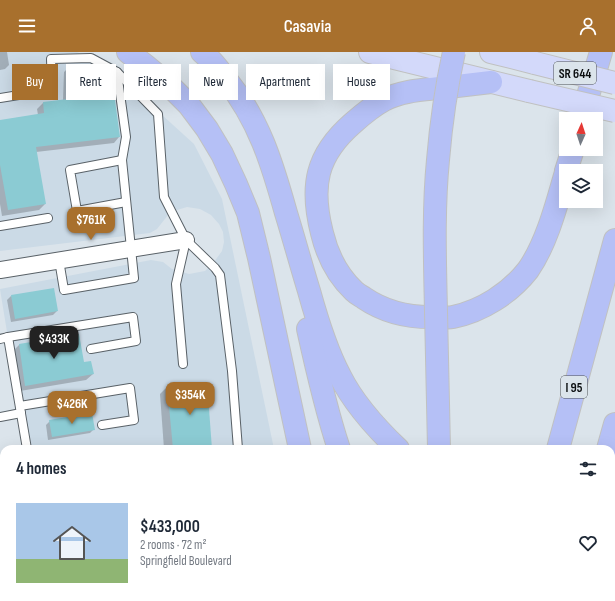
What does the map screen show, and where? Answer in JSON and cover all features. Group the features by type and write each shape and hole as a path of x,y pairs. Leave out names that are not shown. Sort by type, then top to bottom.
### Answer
{"highway":[{"path":"128,52 169,85 189,105 207,129 225,160 236,184 248,213 259,258 299,445"},
{"path":"202,52 223,74 236,91 256,124 271,160 315,313 326,346 340,377 353,398 370,420 394,445"},
{"path":"439,445 436,198 441,124 447,84 454,52"},
{"path":"583,112 601,52"},
{"path":"491,82 408,92 384,100 362,115 344,131 329,149 321,167 317,183 316,199 318,219 330,259 343,279 354,292 372,304 390,312 409,316 429,318 452,317 474,310 494,300 514,285 528,269 540,248 546,235 559,195"},
{"path":"284,206 316,365 338,445"},
{"name":"I 95","path":"559,445 615,240"},
{"path":"609,445 615,424"}],"main road":[{"name":"SR 644","path":"370,52 615,111"},
{"name":"SR 644","path":"491,52 615,83"}],"street":[{"path":"0,270 186,240"}],"lane":[{"path":"51,64 51,59 90,58 117,72 158,114 164,197 186,240 215,268 220,275 232,371 238,445"},
{"path":"59,260 64,290 134,278 122,160 126,137 117,72"},
{"path":"0,98 12,96"},
{"path":"122,160 70,170 78,211 126,202"},
{"path":"0,226 48,218"},
{"path":"183,364 176,284 186,240"},
{"path":"26,445 21,410 4,338 133,317 136,341 90,349"},
{"path":"0,417 21,410 130,388 134,420 102,425"}],"shaded area":[{"path":"0,52 77,52 106,64 66,64 66,100 116,100 116,73 124,80 124,100 146,100 194,144 222,199 273,445 25,445 0,289 151,260 163,262 172,269 189,274 205,271 222,251 224,242 223,232 219,224 211,215 200,209 187,207 168,215 157,229 150,233 0,251"}],"building":[{"path":"66,99 115,100 120,137 36,147 46,204 8,210 0,165 0,120 44,113 43,102"},
{"path":"54,288 58,311 15,319 11,295"},
{"path":"79,334 84,362 91,361 94,374 25,386 19,344"},
{"path":"207,382 212,445 173,445 167,385"},
{"path":"92,413 95,430 52,437 49,420"}]}
